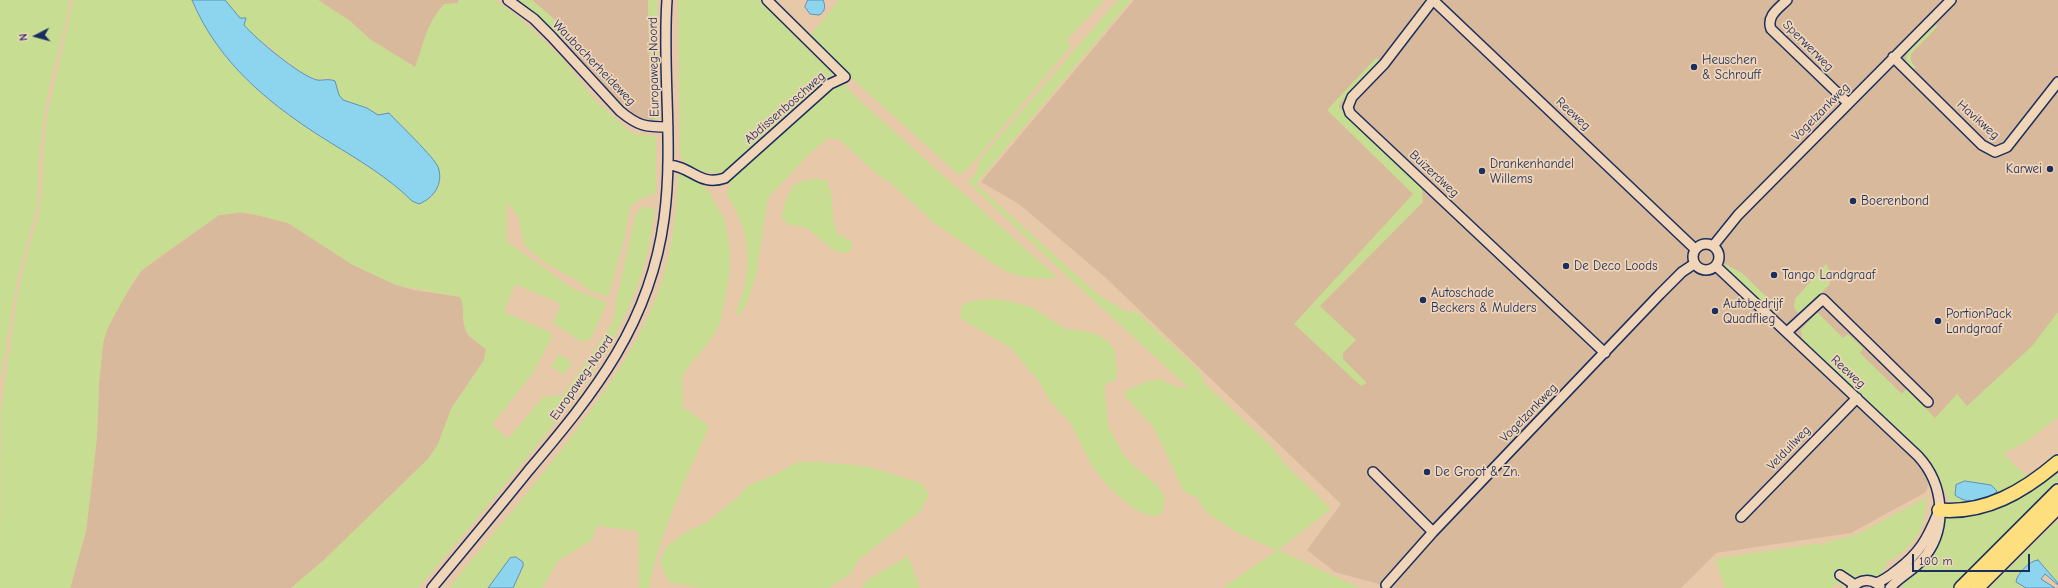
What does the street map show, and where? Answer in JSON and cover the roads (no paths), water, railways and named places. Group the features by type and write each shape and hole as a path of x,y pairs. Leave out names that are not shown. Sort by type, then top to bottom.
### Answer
{"highway":[{"path":"1939,510 1968,510 1988,505 2009,497 2028,486 2058,462"},
{"path":"1961,588 2058,491"},
{"path":"1977,588 2058,507"}],"street":[{"name":"Waubacherheideweg","path":"508,0 534,19 620,111 633,122 652,127 668,127"},
{"name":"Europaweg-Noord","path":"432,588 573,418 619,350 633,326 651,279 664,219 668,165 666,0"},
{"name":"Abdissenboschweg","path":"668,165 677,166 704,181 715,182 725,178 830,84 845,77 767,0"},
{"name":"Reeweg","path":"1433,0 1695,249"},
{"name":"Buizerdweg","path":"1433,0 1384,64 1352,97 1348,107 1350,113 1604,353"},
{"name":"Sperwerweg","path":"1787,0 1772,16 1770,22 1775,33 1848,103"},
{"name":"Vogelzankweg","path":"1713,246 1738,215 1951,0"},
{"name":"Havikweg","path":"1893,57 1982,145 1995,152 2006,147 2058,82"},
{"path":"1702,244 1713,246 1718,253 1719,258 1716,266 1705,271 1694,264 1692,255 1695,249 1702,244"},
{"name":"Vogelzankweg","path":"1386,585 1433,532 1664,289 1682,272 1694,264"},
{"name":"Reeweg","path":"1716,266 1926,465 1937,490 1940,526 1929,551 1919,563 1890,588"},
{"path":"1787,332 1823,299 1928,402"},
{"name":"Velduilweg","path":"1741,517 1857,398"},
{"path":"1373,472 1433,532"},
{"name":"Reeweg","path":"1879,586 1918,552 1930,534 1939,510"},
{"path":"1840,575 1853,586 1868,580 1879,586"}],"water":[{"path":"192,0 225,0 240,18 246,18 244,25 250,31 268,48 300,72 317,80 335,81 339,95 343,100 367,108 378,115 389,113 424,149 438,167 440,179 439,184 433,194 419,204 412,201 384,177 309,129 269,99 250,82 217,45 203,23"},
{"path":"808,0 823,0 825,7 824,11 819,15 810,14 805,7"},
{"path":"1965,481 1991,485 1997,491 1993,495 1983,500 1965,500 1955,495 1956,485"},
{"path":"516,557 523,562 523,566 513,588 488,588 510,558"},
{"path":"2038,560 2058,585 2045,574 2041,579 2055,588 2026,588 2016,582 2018,576 2024,568 2031,562"}],"place":[{"name":"Heuschen & Schrouff","path":"1694,67"},
{"name":"Karwei","path":"2050,169"},
{"name":"Drankenhandel Willems","path":"1482,171"},
{"name":"Boerenbond","path":"1853,201"},
{"name":"De Deco Loods","path":"1566,266"},
{"name":"Tango Landgraaf","path":"1774,275"},
{"name":"Autoschade Beckers & Mulders","path":"1423,300"},
{"name":"Autobedrijf Quadflieg","path":"1715,311"},
{"name":"PortionPack Landgraaf","path":"1938,321"},
{"name":"De Groot & Zn.","path":"1427,472"}]}
